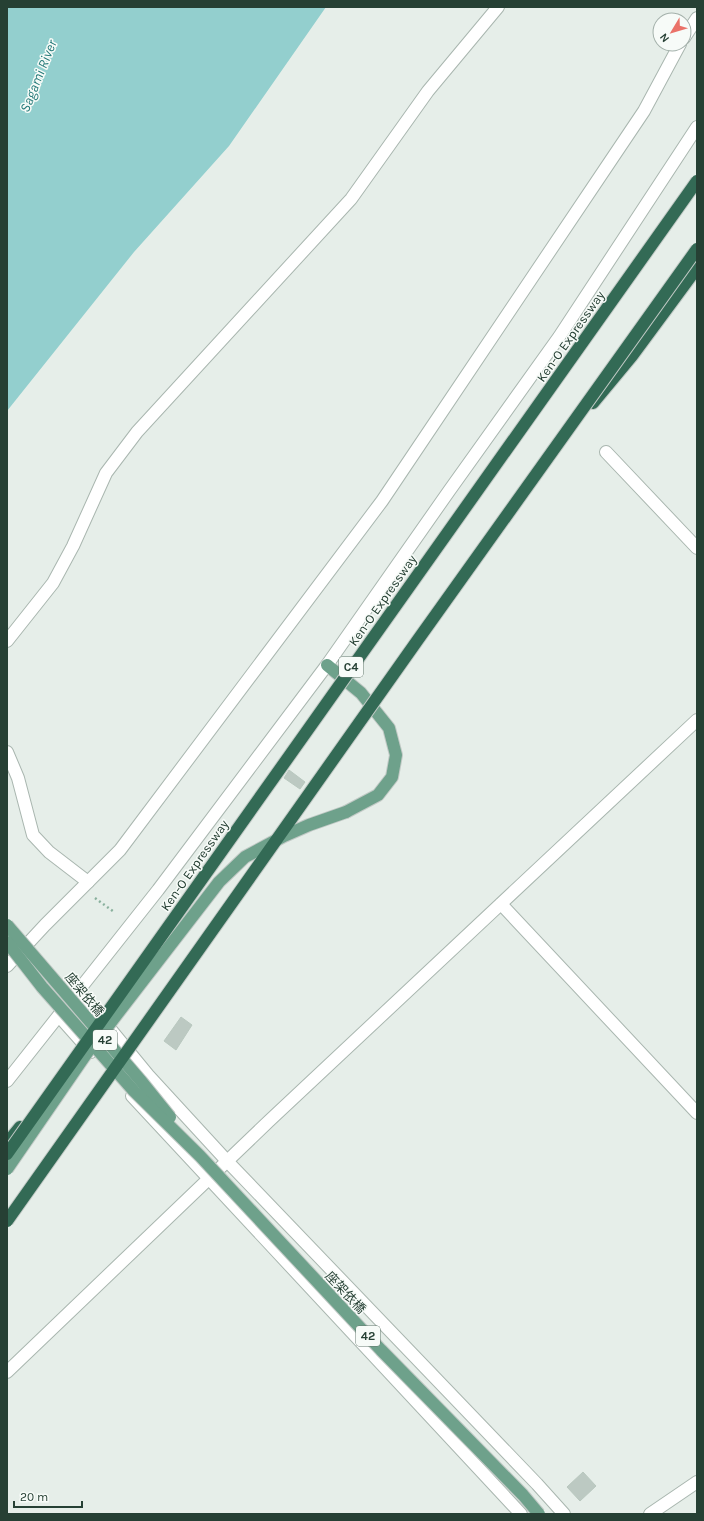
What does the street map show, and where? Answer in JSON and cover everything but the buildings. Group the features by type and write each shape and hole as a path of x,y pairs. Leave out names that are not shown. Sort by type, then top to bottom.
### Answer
{"highway":[{"name":"Ken-O Expressway","path":"7,1154 697,181"},
{"path":"7,1221 550,454 697,249"},
{"path":"550,454 632,356 697,268"},
{"path":"7,1143 60,1079"},
{"path":"7,1226 32,1185"}],"main road":[{"path":"7,1169 97,1040 219,882 245,857 284,836 309,825 346,812 378,795 392,777 396,755 389,728 361,693 327,665"},
{"name":"座架依橋","path":"7,925 97,1040 134,1091 200,1156 381,1350 523,1495 539,1514"},
{"name":"座架依橋","path":"7,942 42,987 97,1040"}],"street":[{"path":"7,641 53,583 73,546 106,473 136,432 351,199 428,91 498,7"},
{"path":"7,966 120,850 382,500 644,111 676,52"},
{"path":"7,1081 158,890 327,665 559,337 697,127"},
{"path":"606,452 697,548"},
{"path":"7,1372 209,1180 227,1161 697,720"},
{"path":"7,752 18,778 33,835 48,852 86,885"},
{"path":"501,904 697,1114"},
{"path":"79,991 148,1075 227,1161 564,1514"},
{"path":"59,1016 209,1180 521,1514"},
{"path":"650,1514 697,1482"}],"path":[{"path":"86,885 114,912"}],"water":[{"name":"Sagami River","path":"7,7 326,7 229,146 134,252 7,411"}]}
